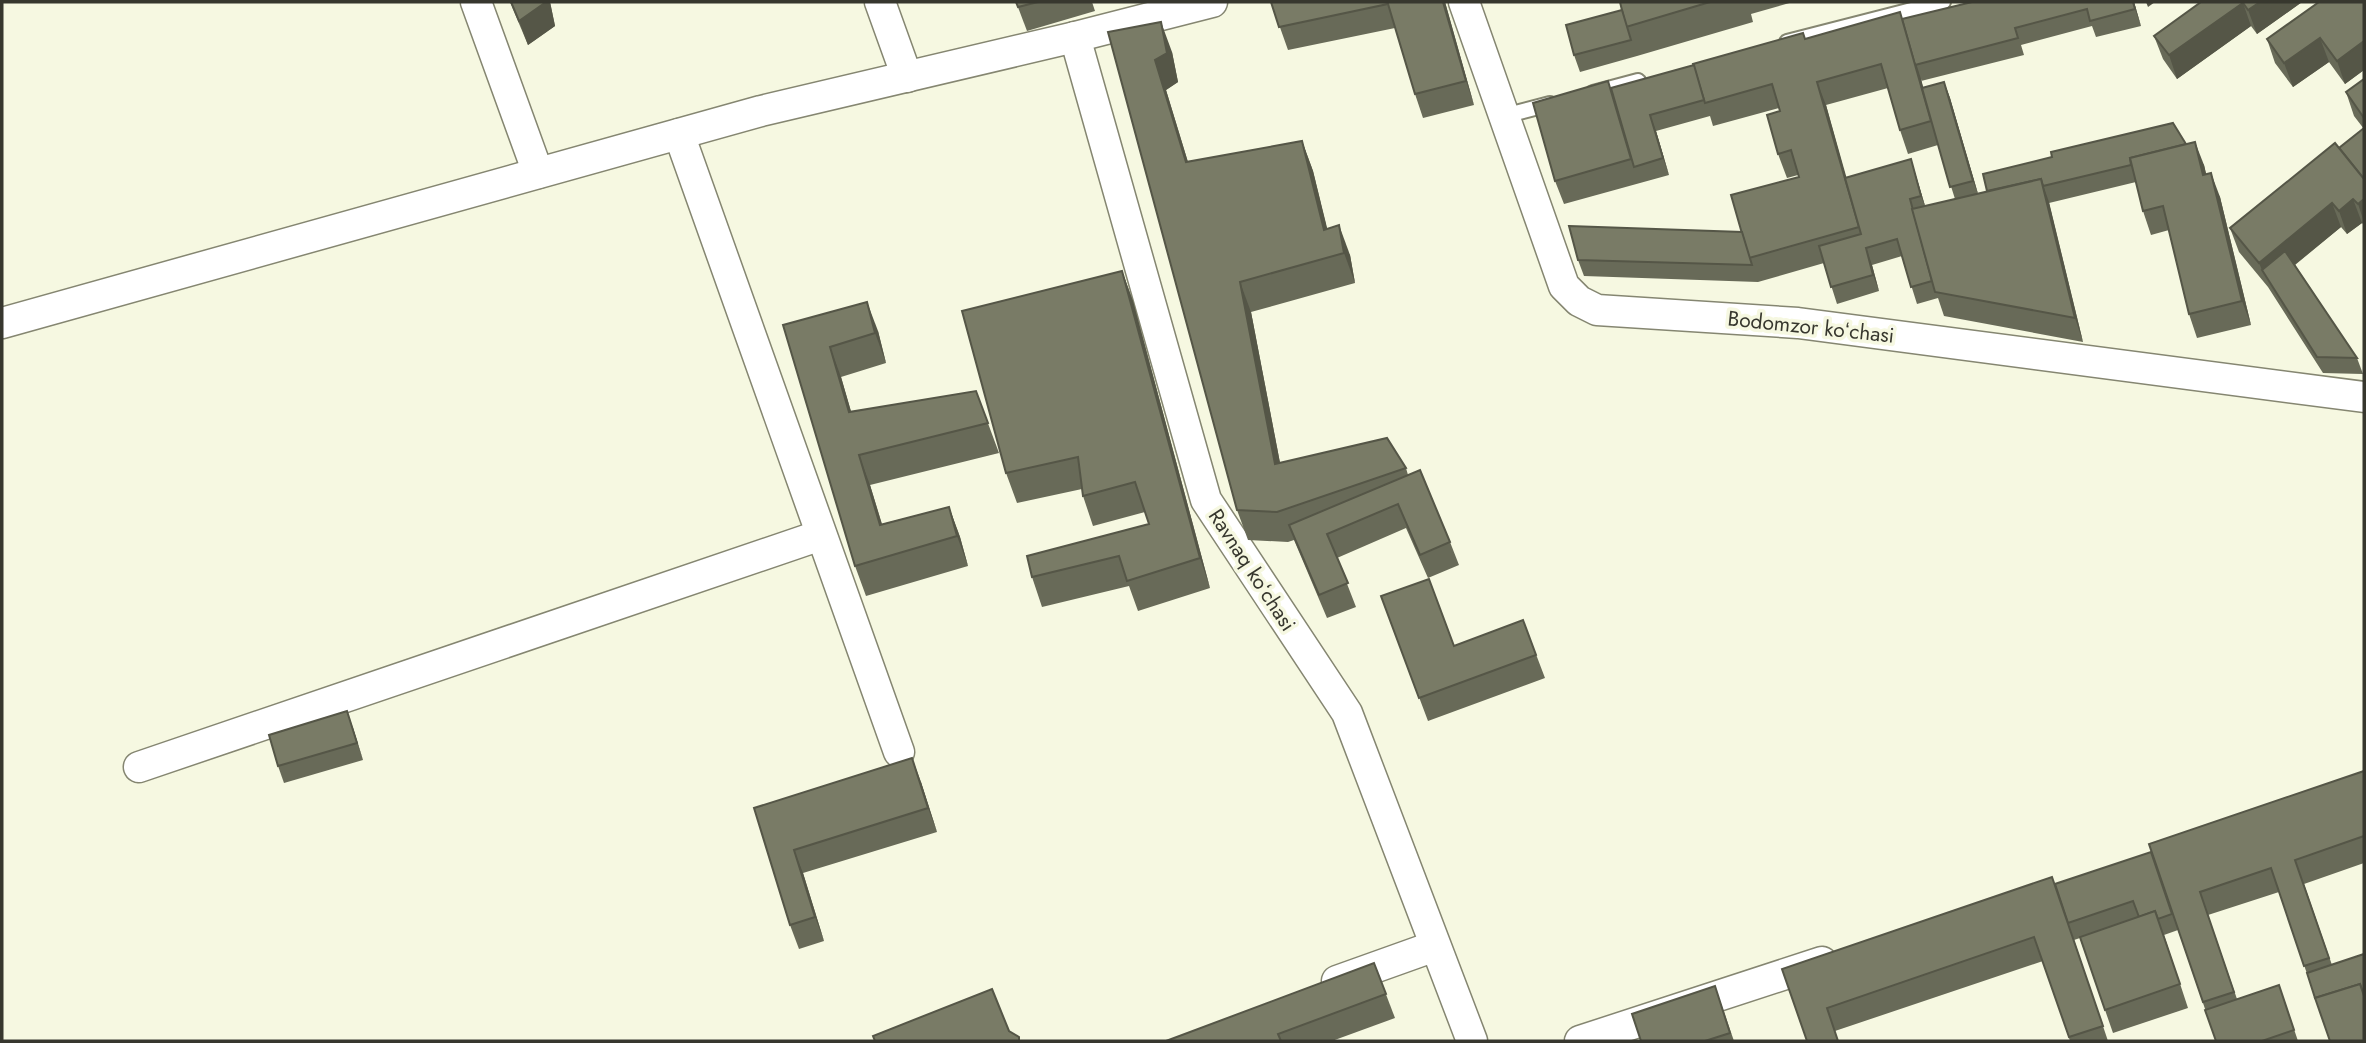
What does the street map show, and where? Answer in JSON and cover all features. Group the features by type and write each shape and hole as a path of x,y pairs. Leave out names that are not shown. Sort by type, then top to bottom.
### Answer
{"street":[{"path":"476,2 538,173"},
{"path":"880,2 907,77"},
{"path":"2,323 761,111 1212,2"},
{"name":"Bodomzor koʻchasi","path":"1464,2 1564,286 1578,301 1597,310 1798,323 2364,397"},
{"name":"Ravnaq koʻchasi","path":"1075,37 1206,500 1347,713 1472,1041"},
{"path":"679,134 899,752"},
{"path":"139,767 821,535"},
{"path":"1309,991 1435,946"},
{"path":"1580,1041 1846,954"}],"lane":[{"path":"1770,47 1942,2"},
{"path":"1504,116 1650,78"}],"building":[{"path":"511,2 546,2 519,21"},
{"path":"1016,2 1038,2 1018,7"},
{"path":"1271,2 1443,2 1466,81 1415,94 1388,4 1279,27"},
{"path":"1620,2 1710,2 1626,27"},
{"path":"1972,2 2133,2 2135,9 2090,21 2087,9 2015,28 2018,38 1915,65 1902,19"},
{"path":"2201,2 2260,2 2248,10 2243,3 2169,55 2154,36"},
{"path":"2319,2 2364,2 2364,41 2337,61 2320,38 2284,63 2267,39"},
{"path":"1622,10 1631,40 1574,55 1566,25"},
{"path":"1900,12 1931,121 1900,130 1881,64 1817,82 1859,227 1749,258 1731,195 1799,177 1791,150 1778,154 1767,115 1780,111 1772,84 1705,103 1693,64 1803,33 1805,39"},
{"path":"1161,22 1167,53 1155,60 1186,162 1302,141 1324,230 1339,225 1344,253 1240,282 1275,464 1387,438 1406,468 1277,512 1237,510 1108,32"},
{"path":"1694,65 1704,100 1650,115 1663,158 1634,167 1611,88"},
{"path":"2364,79 2364,118 2346,92"},
{"path":"1608,81 1631,159 1555,181 1533,103"},
{"path":"1944,82 1973,181 1950,187 1922,88"},
{"path":"2173,123 2186,144 2130,158 2131,165 2043,186 2041,179 1987,191 1983,174 2052,157 2051,152"},
{"path":"2364,128 2364,179 2339,148"},
{"path":"2195,142 2203,175 2211,173 2242,301 2189,314 2163,206 2143,211 2130,158"},
{"path":"2335,143 2364,179 2364,199 2358,204 2353,199 2339,211 2332,203 2259,263 2230,228"},
{"path":"1911,159 1921,196 1910,199 1932,281 1911,287 1897,239 1866,248 1873,275 1831,287 1819,246 1861,234 1845,178"},
{"path":"2041,179 2075,318 1935,292 1912,209"},
{"path":"1569,226 1742,232 1752,265 1578,260"},
{"path":"2285,251 2357,358 2317,357 2262,270"},
{"path":"1122,271 1200,558 1127,581 1119,556 1032,577 1027,556 1149,524 1135,482 1083,496 1078,457 1006,473 962,311"},
{"path":"867,302 875,333 830,347 849,412 976,391 988,423 859,455 880,525 949,507 957,536 855,566 783,325"},
{"path":"1420,470 1450,542 1420,555 1398,504 1327,534 1348,583 1319,595 1289,525"},
{"path":"1429,579 1454,646 1523,620 1536,655 1419,698 1381,596"},
{"path":"347,711 357,743 278,766 269,735"},
{"path":"912,758 928,808 794,850 815,917 790,925 754,808"},
{"path":"2364,771 2364,836 2295,860 2329,958 2304,966 2271,868 2200,892 2234,992 2203,1002 2149,844"},
{"path":"2151,852 2172,914 2158,919 2155,911 2139,917 2133,901 2068,923 2055,884"},
{"path":"2052,877 2103,1026 2069,1037 2034,937 1827,1008 1838,1041 1807,1041 1782,969"},
{"path":"2155,911 2180,984 2105,1010 2080,937"},
{"path":"2364,954 2364,990 2360,984 2315,998 2307,973"},
{"path":"1374,963 1386,994 1278,1034 1281,1041 1166,1041"},
{"path":"2360,984 2364,996 2364,1041 2330,1041 2315,998"},
{"path":"2279,985 2294,1030 2262,1041 2216,1041 2205,1010"},
{"path":"1715,986 1730,1033 1705,1041 1641,1041 1632,1014"},
{"path":"992,989 1009,1031 1019,1037 1019,1041 875,1041 873,1036"}]}
